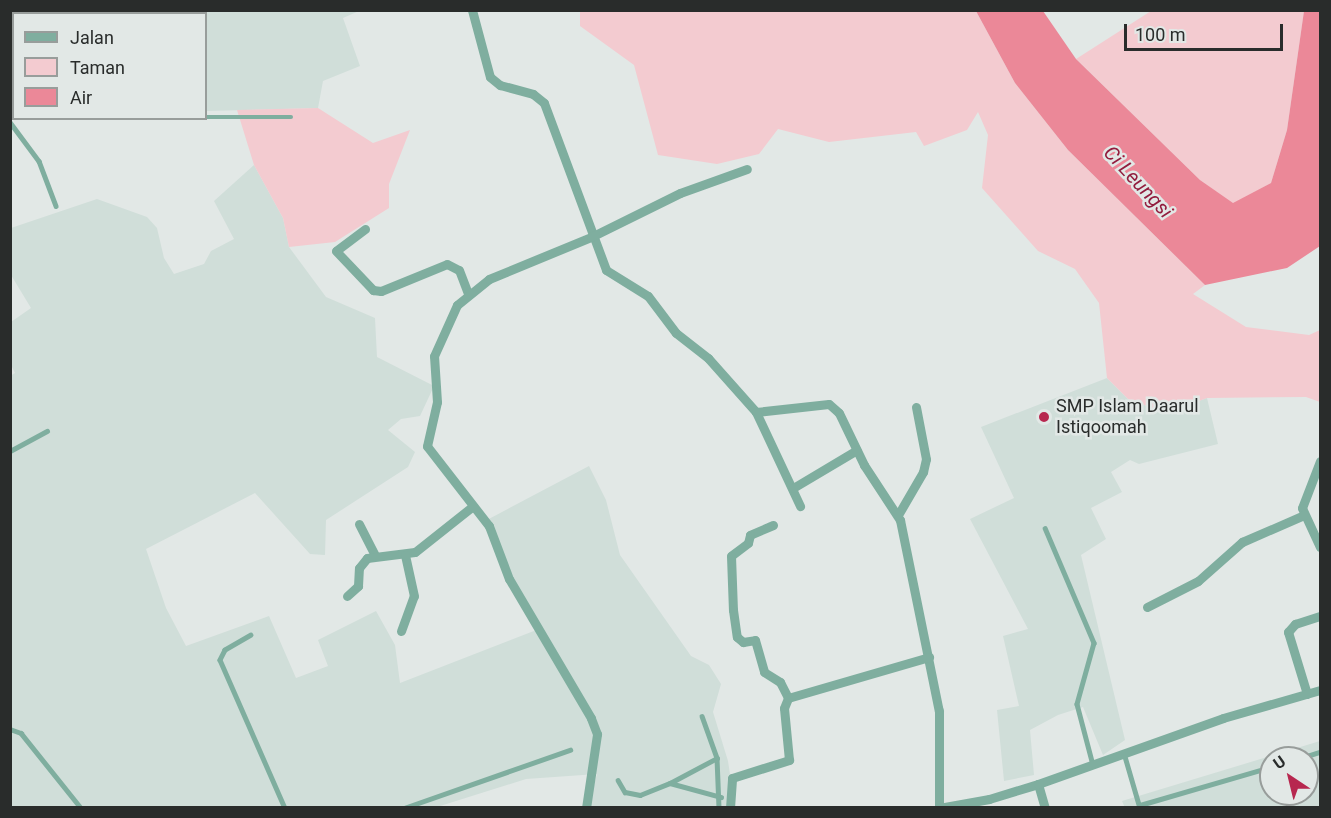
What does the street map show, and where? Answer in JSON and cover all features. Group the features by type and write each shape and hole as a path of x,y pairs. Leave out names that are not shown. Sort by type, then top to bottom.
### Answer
{"street":[{"path":"472,10 490,76 500,86 534,94 544,103 591,237 606,270 648,296 675,333 708,358 756,412 800,506"},
{"path":"586,807 597,743 595,726 569,676 548,651 509,579 496,540 427,443 437,402 434,356 450,315 468,294 506,271 591,237 680,193 747,169"},
{"path":"365,229 336,251 373,290 381,291 447,264 459,270 468,294"},
{"path":"756,412 834,406 857,450 898,515 939,711 939,807 990,803 1124,753 1320,690"},
{"path":"898,515 923,472 926,459 916,407"},
{"path":"793,488 857,450"},
{"path":"1320,461 1304,500 1304,515 1320,547"},
{"path":"347,596 358,586 362,562 374,554 405,555 428,544 473,506"},
{"path":"1147,607 1198,581 1242,542 1304,515"},
{"path":"359,524 374,554"},
{"path":"730,807 732,778 789,760 784,708 788,698 780,682 764,672 755,640 743,642 737,638 733,610 731,556 748,543 750,535 773,525"},
{"path":"401,631 412,612 414,596 405,555"},
{"path":"1306,693 1288,632 1295,624 1320,616"},
{"path":"788,698 929,657"},
{"path":"1038,784 1045,807"}],"lane":[{"path":"207,117 291,117"},
{"path":"12,120 39,161 56,206"},
{"path":"10,451 47,431"},
{"path":"1045,528 1094,644 1077,704 1093,765"},
{"path":"251,635 225,650 220,660 285,807"},
{"path":"702,716 717,758 721,797 719,807"},
{"path":"10,729 21,733 81,807"},
{"path":"404,807 570,750"},
{"path":"1124,753 1140,806 1259,771"},
{"path":"618,780 625,792 634,795 670,783 717,758"},
{"path":"670,783 721,797"}],"shaded area":[{"path":"10,11 359,11 343,18 360,66 323,81 318,108 207,111 207,12 12,12 11,117"},
{"path":"254,165 283,218 289,247 326,297 375,318 377,357 434,386 420,416 401,419 388,430 415,452 408,467 326,520 325,555 310,554 255,493 146,549 166,608 186,646 269,616 296,678 328,666 318,640 376,611 395,645 400,683 539,629 485,521 589,466 606,500 620,555 691,656 709,665 721,684 713,712 728,761 735,807 588,807 597,774 526,779 437,807 11,807 10,376 15,373 11,365 11,322 31,308 11,275 11,228 97,199 147,217 157,228 164,258 174,274 204,264 211,251 234,239 214,201"},
{"path":"1107,378 1128,399 1166,413 1207,398 1218,444 1139,464 1130,460 1111,472 1122,492 1091,508 1106,539 1081,555 1125,740 1103,755 1083,707 1058,715 1030,730 1034,775 1004,781 997,710 1019,706 1003,636 1028,629 970,519 1014,498 981,427"},
{"path":"1320,741 1320,807 1125,808 1122,801 1259,759 1259,806 1319,806 1319,746 1304,746"}],"green space":[{"path":"580,11 976,11 1015,83 1068,150 1205,285 1193,294 1246,327 1309,335 1320,330 1320,402 1306,397 1207,398 1166,413 1128,399 1107,378 1099,303 1075,269 1038,251 982,188 988,135 978,112 967,130 924,146 916,132 829,142 778,129 759,154 717,164 658,155 634,65 580,26"},
{"path":"1151,11 1304,11 1287,130 1271,183 1233,204 1200,180 1076,59"},
{"path":"318,108 373,143 410,130 389,184 389,208 335,242 289,247 283,218 254,165 237,110"}],"water":[{"name":"Ci Leungsi","path":"976,11 1043,11 1076,59 1200,180 1233,203 1271,183 1287,130 1304,11 1320,11 1320,246 1287,268 1205,285 1068,150 1015,83"}],"place":[{"name":"SMP Islam Daarul Istiqoomah","path":"1044,417"}]}
